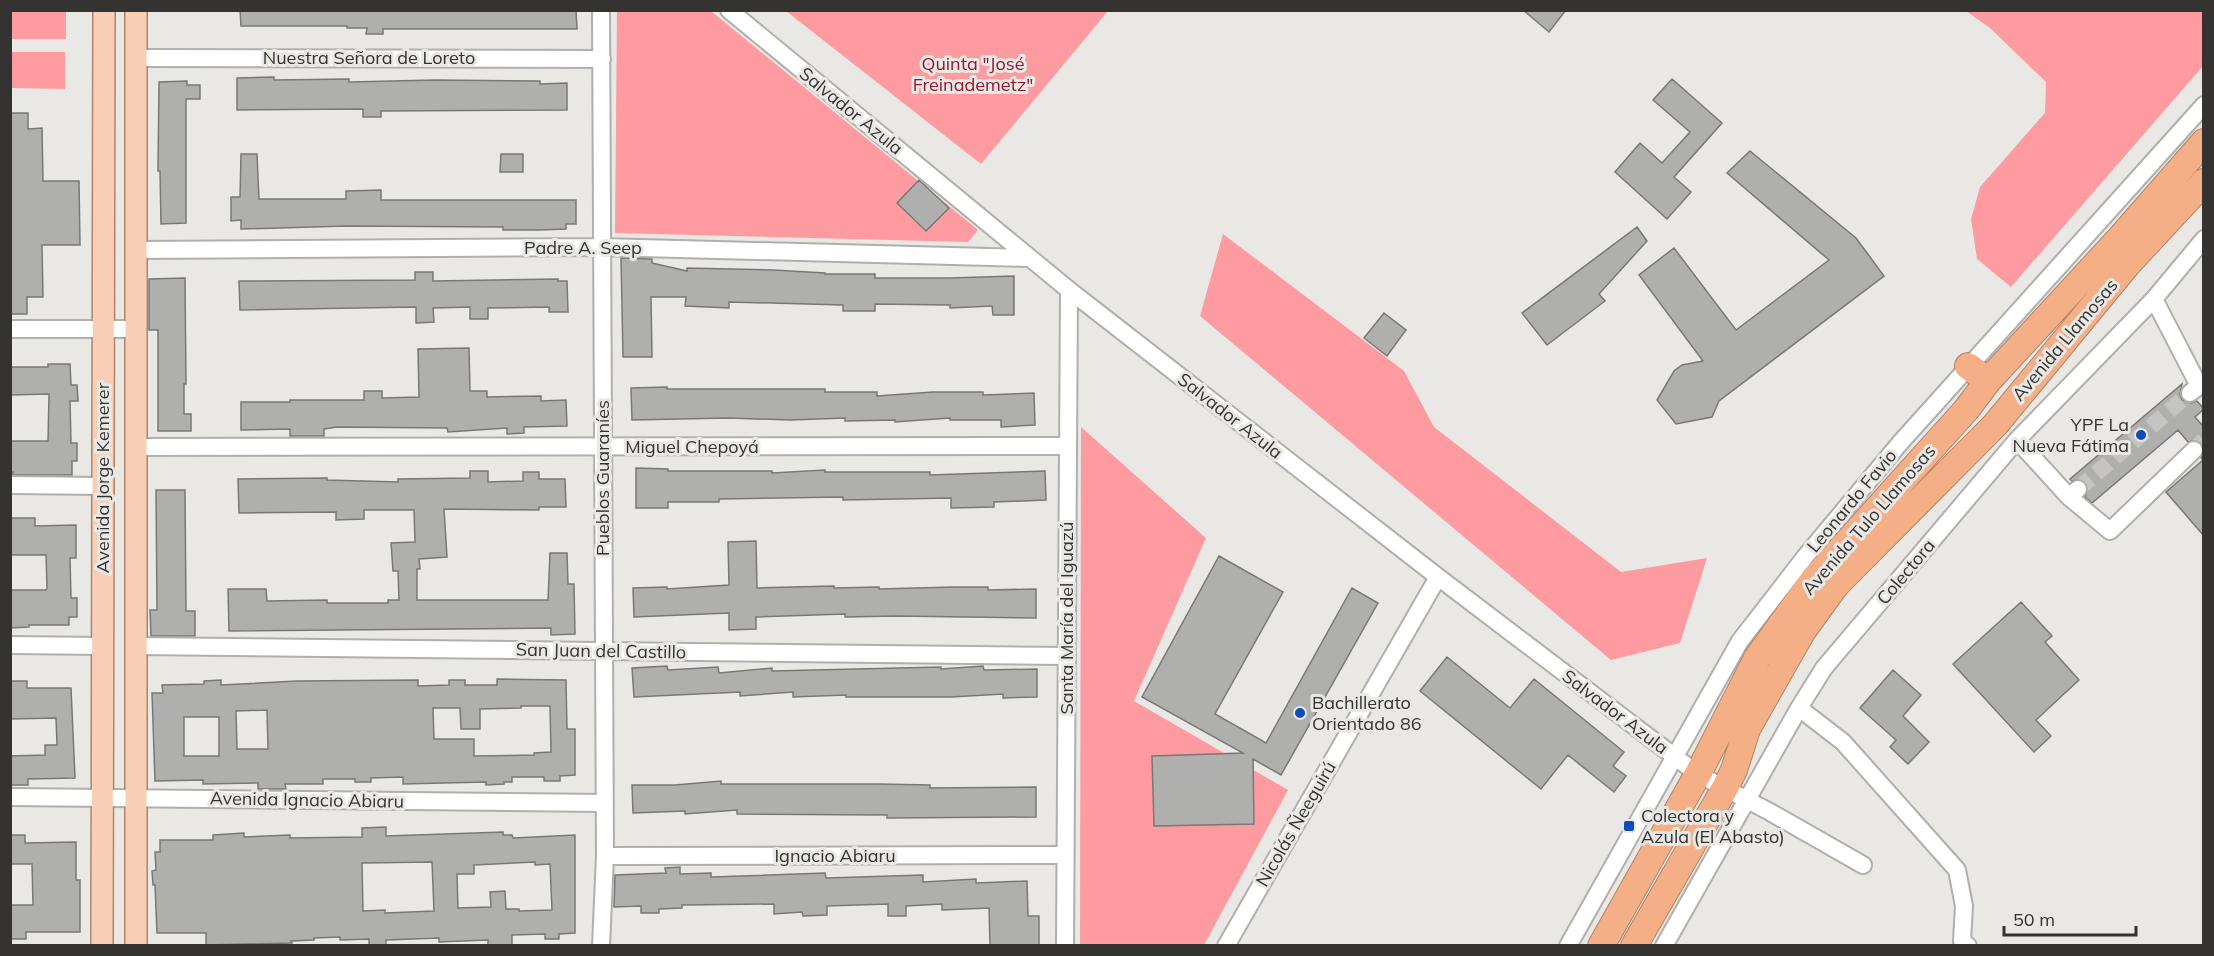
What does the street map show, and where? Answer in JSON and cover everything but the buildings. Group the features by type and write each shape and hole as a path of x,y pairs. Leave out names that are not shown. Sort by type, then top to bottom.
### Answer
{"highway":[{"name":"Avenida Tulo Llamosas","path":"1601,945 1698,774 1757,658 1814,579 1966,410 1978,374 2120,238 2204,142"},
{"name":"Avenida Llamosas","path":"1634,945 1736,794 1734,770 1748,729 1802,632 1836,585 1995,425 2127,265 2204,182"}],"main road":[{"name":"Avenida Jorge Kemerer","path":"102,945 104,10"},
{"name":"Avenida Jorge Kemerer","path":"136,10 136,945"}],"street":[{"name":"Pueblos Guaraníes","path":"601,945 605,856 602,10"},
{"name":"Salvador Azula","path":"729,10 1069,290 1438,577 1675,757 1698,774 1863,865"},
{"name":"Nuestra Señora de Loreto","path":"137,58 602,59"},
{"name":"Leonardo Favio","path":"1568,945 1740,641 1805,557 1900,443 1978,374 2204,105"},
{"name":"Colectora","path":"1664,945 1736,794 1799,708 1824,668 2017,440 2154,299 2204,239"},
{"name":"Padre A. Seep","path":"136,250 602,247 1030,258"},
{"name":"Santa María del Iguazú","path":"1065,945 1069,290"},
{"path":"2154,299 2197,390"},
{"path":"10,329 136,329"},
{"path":"2017,440 2074,493 2110,531 2194,450"},
{"name":"Miguel Chepoyá","path":"136,447 1068,446"},
{"path":"10,485 102,486"},
{"name":"Nicolás Ñeeguirú","path":"1226,945 1438,577"},
{"path":"10,645 103,646"},
{"name":"San Juan del Castillo","path":"136,646 1067,656"},
{"path":"1799,708 1843,742 1957,870 1964,906 1962,941 1968,945"},
{"name":"Avenida Ignacio Abiaru","path":"10,797 604,803"},
{"name":"Ignacio Abiaru","path":"605,856 1065,855"}],"green space":[{"path":"11,10 66,11 66,39 11,39"},
{"path":"617,10 711,11 978,230 968,242 615,233"},
{"name":"Quinta \"José Freinademetz\"","path":"1108,10 981,164 786,11"},
{"path":"1966,11 2203,11 2203,66 2011,287 1977,259 1971,219 1980,187 2045,113 2046,82 1990,28"},
{"path":"11,52 65,52 65,89 11,88"},
{"path":"1223,234 1404,371 1434,427 1621,572 1707,558 1680,643 1611,660 1200,316"},
{"path":"1081,427 1206,538 1134,701 1288,790 1204,945 1080,946"}],"tunnel":[{"path":"2078,489 2190,393"},
{"path":"2194,450 2204,440"}],"place":[{"name":"YPF La Nueva Fátima","path":"2141,435"},
{"name":"Bachillerato Orientado 86","path":"1300,713"},
{"name":"Colectora y Azula (El Abasto)","path":"1629,826"}]}
